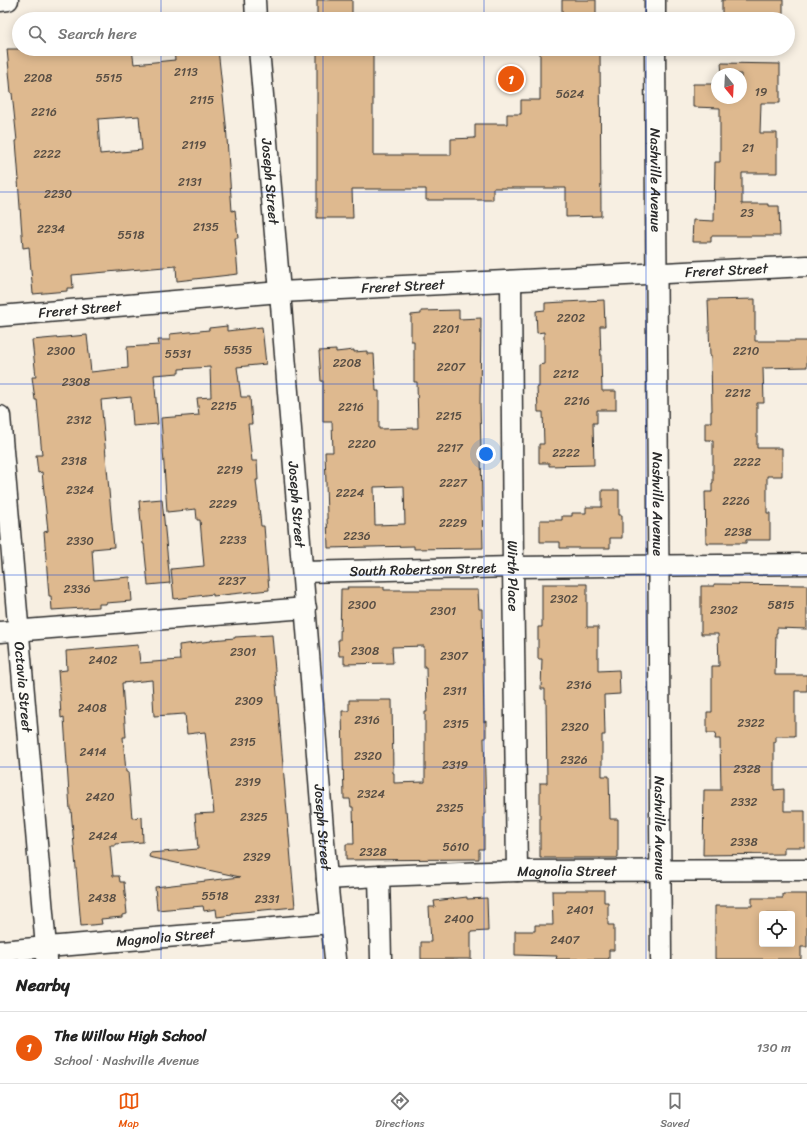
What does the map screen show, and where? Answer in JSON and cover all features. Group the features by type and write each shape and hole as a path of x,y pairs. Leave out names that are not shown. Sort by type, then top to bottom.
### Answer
{"street":[{"path":"0,1 8,0"},
{"path":"255,0 256,12"},
{"path":"655,0 655,12"},
{"name":"Joseph Street","path":"260,56 334,959"},
{"name":"Nashville Avenue","path":"655,56 661,959"},
{"name":"Freret Street","path":"0,316 280,292 807,266"},
{"name":"Wirth Place","path":"511,281 517,871"},
{"name":"Octavia Street","path":"0,416 9,631 46,953"},
{"name":"South Robertson Street","path":"303,572 513,567 807,564"},
{"path":"9,631 306,608"},
{"name":"Magnolia Street","path":"327,879 517,871 807,870"},
{"path":"379,876 381,959"},
{"name":"Magnolia Street","path":"0,951 46,953 331,923"}],"building":[{"path":"317,0 352,0 352,12 317,12"},
{"path":"562,0 596,0 596,12 562,12"},
{"path":"722,0 783,0 783,12 722,12"},
{"path":"7,49 12,49 12,56 133,56 134,64 175,60 175,56 219,56 226,124 232,211 235,210 238,238 235,238 238,274 177,281 176,266 72,275 73,288 67,288 67,291 33,294 29,247 23,248 17,141","holes":["139,116 142,150 100,154 98,119"]},
{"path":"317,56 373,56 373,155 451,155 451,139 475,138 475,124 507,124 507,114 521,114 521,100 540,100 540,56 600,56 601,216 566,217 566,188 493,188 493,200 426,200 426,189 352,189 353,218 317,218"},
{"path":"721,63 780,64 780,103 761,103 760,133 777,133 777,173 742,173 742,204 768,204 768,206 779,206 780,236 711,236 711,242 692,242 693,220 714,221 715,162 720,162 720,108 693,107 693,84 711,84 711,104 747,104 747,68 721,68"},
{"path":"755,299 755,341 807,341 807,367 763,368 764,403 757,403 757,448 782,448 782,476 767,476 767,513 770,513 770,540 746,540 746,543 706,543 705,492 712,492 713,483 713,441 705,440 705,422 711,422 712,411 708,300"},
{"path":"604,300 605,326 600,326 602,391 616,391 616,410 597,410 597,423 593,423 594,465 549,466 549,463 539,463 539,444 544,444 543,412 538,412 537,387 539,387 539,365 544,364 544,332 537,333 536,311 545,310 545,303"},
{"path":"459,310 459,319 481,318 480,405 483,548 414,549 414,546 328,548 325,452 333,452 332,422 323,422 323,381 321,381 319,351 336,350 336,352 354,350 354,352 367,351 367,354 374,354 376,391 379,391 379,429 418,428 417,382 414,382 414,341 411,341 411,315 421,314 421,311","holes":["404,486 405,524 375,525 374,487"]},
{"path":"227,326 227,331 262,327 266,364 237,367 241,397 250,397 252,424 248,424 252,461 257,461 258,480 256,480 261,526 264,526 269,590 213,596 213,594 174,599 171,569 204,566 200,520 197,520 196,509 167,512 161,418 199,415 197,398 211,397 210,367 179,369 179,373 154,375 158,424 133,426 131,397 101,400 114,547 92,549 94,580 130,577 132,601 99,604 99,607 52,610 51,596 49,596 44,532 48,531 42,472 38,473 36,455 42,455 37,400 35,400 32,377 36,377 32,340 87,335 91,372 128,368 127,347 159,345 158,340 170,340 170,334 209,330 209,328"},
{"path":"602,490 619,490 619,515 622,515 622,538 610,538 610,548 560,548 560,542 540,542 540,520 562,520 562,516 572,516 572,513 586,513 586,507 602,507"},
{"path":"162,499 170,583 148,585 139,501"},
{"path":"542,584 587,584 587,627 598,627 598,671 619,670 620,694 604,695 605,735 602,735 602,776 609,776 610,819 618,819 618,858 540,858 540,783 547,783 546,699 545,689 541,689 542,659 538,659 538,627 542,627"},
{"path":"714,584 807,585 807,629 777,628 776,633 775,675 807,675 807,691 795,691 795,736 776,736 776,742 774,742 774,790 784,789 784,811 805,811 805,847 784,847 784,854 703,855 704,790 721,790 720,739 715,739 716,733 707,733 707,712 712,712 712,666 719,666 718,634 701,634 701,586 714,586"},
{"path":"347,587 384,587 384,590 478,590 479,609 482,609 484,722 486,721 486,738 484,738 486,814 484,814 484,849 479,849 479,859 346,860 346,844 354,844 353,807 351,807 350,799 344,799 342,711 349,711 349,700 392,700 394,783 425,782 425,712 427,712 424,646 392,647 393,663 344,664 344,656 339,656 338,640 340,640 341,589 348,589"},
{"path":"272,635 295,907 232,913 232,915 217,917 216,909 204,911 203,906 157,910 155,887 240,877 149,857 150,853 198,849 195,814 214,813 205,732 187,734 185,714 154,716 152,680 122,683 126,737 123,737 132,818 142,817 143,842 115,844 115,846 110,846 113,876 119,876 120,882 124,882 127,914 122,915 122,917 101,919 102,924 81,926 70,810 64,717 61,718 58,671 67,670 66,651 138,645 140,663 180,660 179,645 235,637"},
{"path":"604,890 604,902 608,902 608,925 614,925 614,950 609,950 609,959 556,959 557,956 515,955 515,931 535,931 535,925 553,925 552,891"},
{"path":"783,894 807,894 807,947 801,947 801,959 715,959 715,906 752,906 752,898 783,898"},
{"path":"467,897 467,899 487,898 488,931 471,932 471,959 421,959 421,942 431,942 429,907 435,907 434,901"}],"place":[{"name":"The Willow High School","path":"511,79"}]}
